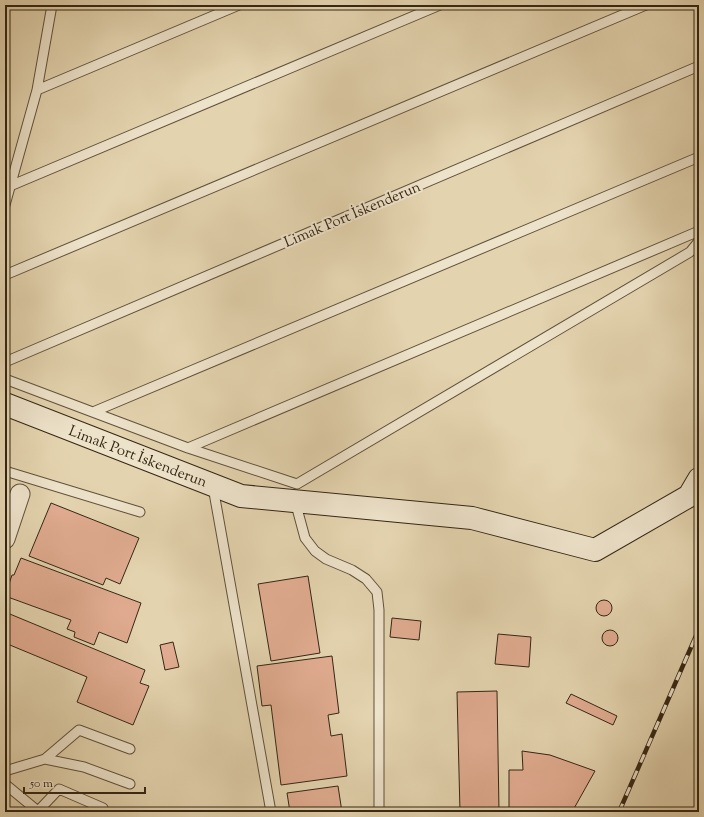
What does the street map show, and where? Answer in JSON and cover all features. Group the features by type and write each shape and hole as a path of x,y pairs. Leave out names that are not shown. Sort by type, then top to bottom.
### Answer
{"street":[{"name":"Limak Port İskenderun","path":"5,404 241,496 472,518 595,550 689,496 699,479"},
{"path":"5,539 23,485"}],"lane":[{"path":"5,205 37,90 52,5"},
{"path":"37,90 239,5"},
{"path":"10,186 440,5"},
{"path":"5,275 646,5"},
{"name":"Limak Port İskenderun","path":"5,362 699,66"},
{"name":"Limak Port İskenderun","path":"93,412 699,157"},
{"name":"Limak Port İskenderun","path":"188,448 699,231"},
{"name":"Limak Port İskenderun","path":"5,379 188,448 296,484 690,252 699,241"},
{"path":"5,471 23,485 140,512"},
{"path":"213,485 271,812"},
{"path":"295,501 305,538 314,551 326,559 352,570 366,579 376,592 379,610 379,812"},
{"path":"5,771 45,759 79,730 130,749"},
{"path":"45,759 84,767 130,784"},
{"path":"5,784 39,812 58,789 103,808"}],"building":[{"path":"51,503 139,538 120,584 106,578 103,585 29,556"},
{"path":"21,558 141,603 127,643 99,632 94,645 74,637 75,632 67,629 71,620 5,596 12,575 14,575"},
{"path":"308,576 320,653 271,661 258,584"},
{"path":"604,600 611,605 612,608 607,615 604,616 597,611 596,608 601,601"},
{"path":"5,612 145,670 140,683 149,686 133,725 77,702 87,677 5,643"},
{"path":"392,618 421,621 419,640 390,637"},
{"path":"610,630 617,635 618,638 613,645 610,646 603,641 602,638 607,631"},
{"path":"498,634 531,637 529,667 495,664"},
{"path":"173,642 179,667 165,670 160,645"},
{"path":"332,656 339,713 328,715 331,736 342,734 347,776 281,785 271,705 262,706 257,666"},
{"path":"497,691 499,812 460,812 457,692"},
{"path":"571,694 617,716 613,725 566,703"},
{"path":"522,751 550,755 595,771 572,812 509,812 509,770 523,770"},
{"path":"338,786 342,812 290,812 287,793"}],"railway":[{"path":"619,812 699,629"}]}
